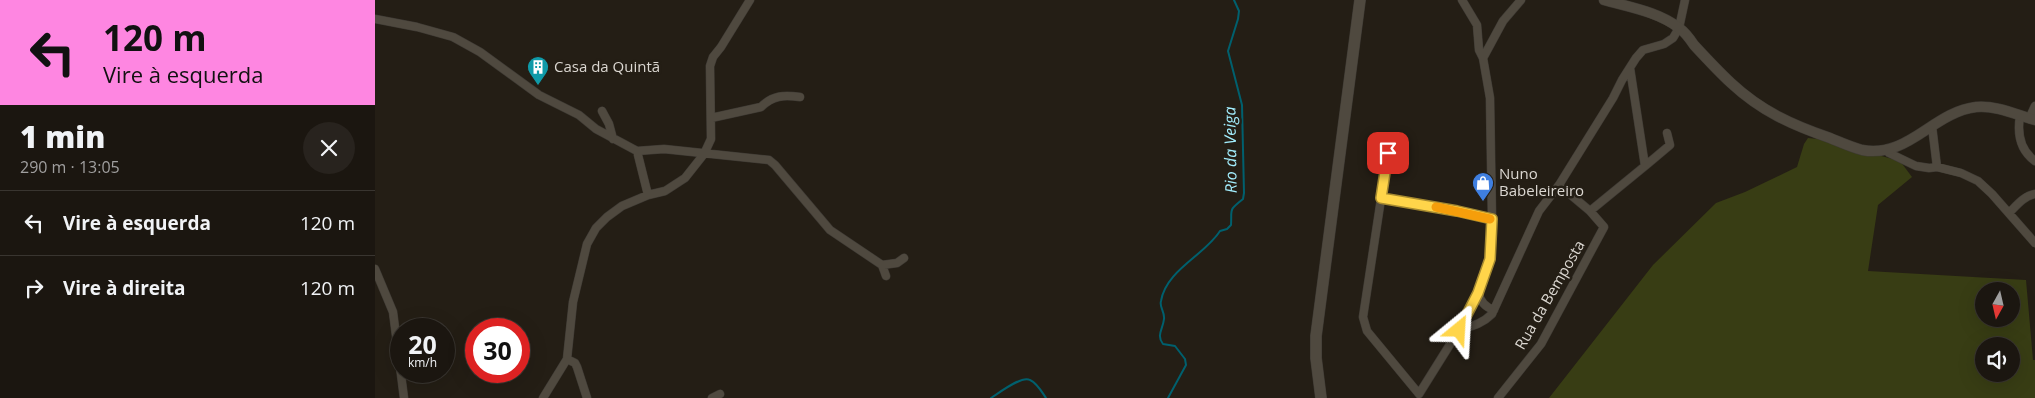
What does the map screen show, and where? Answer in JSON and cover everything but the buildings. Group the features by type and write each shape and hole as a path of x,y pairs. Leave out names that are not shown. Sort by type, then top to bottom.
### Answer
{"main road":[{"path":"1321,398 1316,358 1316,336 1361,0"}],"street":[{"path":"543,398 567,359 573,302 587,244 596,228 607,217 622,206 648,195 665,191 685,178 704,154 711,139 710,66 713,57 751,0"},
{"path":"1388,153 1363,317 1367,331 1421,396 1478,293 1490,259 1492,219 1491,118 1483,58 1479,50 1477,25 1462,0"},
{"path":"1483,58 1503,22 1521,0"},
{"path":"1605,0 1656,16 1679,28 1732,84 1761,108 1783,120 1862,150 1896,148 1914,139 1943,118 1959,110 1978,107 1997,109 2028,118"},
{"path":"1459,330 1485,321 1494,310 1539,211 1559,185 1630,68 1643,50 1664,44 1673,38 1679,28 1685,0"},
{"path":"375,19 417,27 453,37 480,52 539,95 579,115 613,140 637,152 664,149 769,160 830,230 882,265 885,276"},
{"path":"1630,68 1645,166"},
{"path":"711,118 761,107 767,101 777,96 800,97"},
{"path":"2035,106 2028,118 2018,129 2025,151 2035,161"},
{"path":"601,111 609,124 613,140"},
{"path":"1932,126 1937,167"},
{"path":"1559,185 1590,211 1670,145 1667,134"},
{"path":"1886,150 1916,166 1937,167 1961,173 1978,181 2035,243"},
{"path":"637,152 648,195"},
{"path":"2009,213 2018,203 2035,194"},
{"path":"1381,198 1492,219"},
{"name":"Rua da Bemposta","path":"1498,398 1541,344 1604,227 1590,211"},
{"path":"882,265 897,263 904,258"},
{"path":"375,269 393,312 405,398"},
{"path":"1478,293 1481,302 1494,310"},
{"path":"567,359 575,363 587,398"}],"green space":[{"path":"1808,138 1900,161 1912,177 1878,205 1868,271 2026,280 2033,360 2035,360 2035,398 1549,398 1653,265 1716,203 1745,192 1797,167 1804,144"}],"waterway":[{"name":"Rio da Veiga","path":"1168,398 1186,365 1185,359 1175,346 1163,344 1160,338 1164,316 1161,305 1164,290 1170,280 1205,248 1220,231 1227,229 1231,225 1232,210 1243,199 1244,193 1242,105 1228,51 1239,11 1234,0"},
{"path":"991,398 1011,385 1026,379 1035,383 1046,398"}],"slow traffic":[{"path":"1436,207 1490,219"}],"place":[{"name":"Casa da Quintã","path":"538,86"},
{"name":"Nuno Babeleireiro","path":"1483,202"}],"route":[{"path":"1388,153 1381,198 1492,219 1490,259 1478,293 1459,330"}]}
